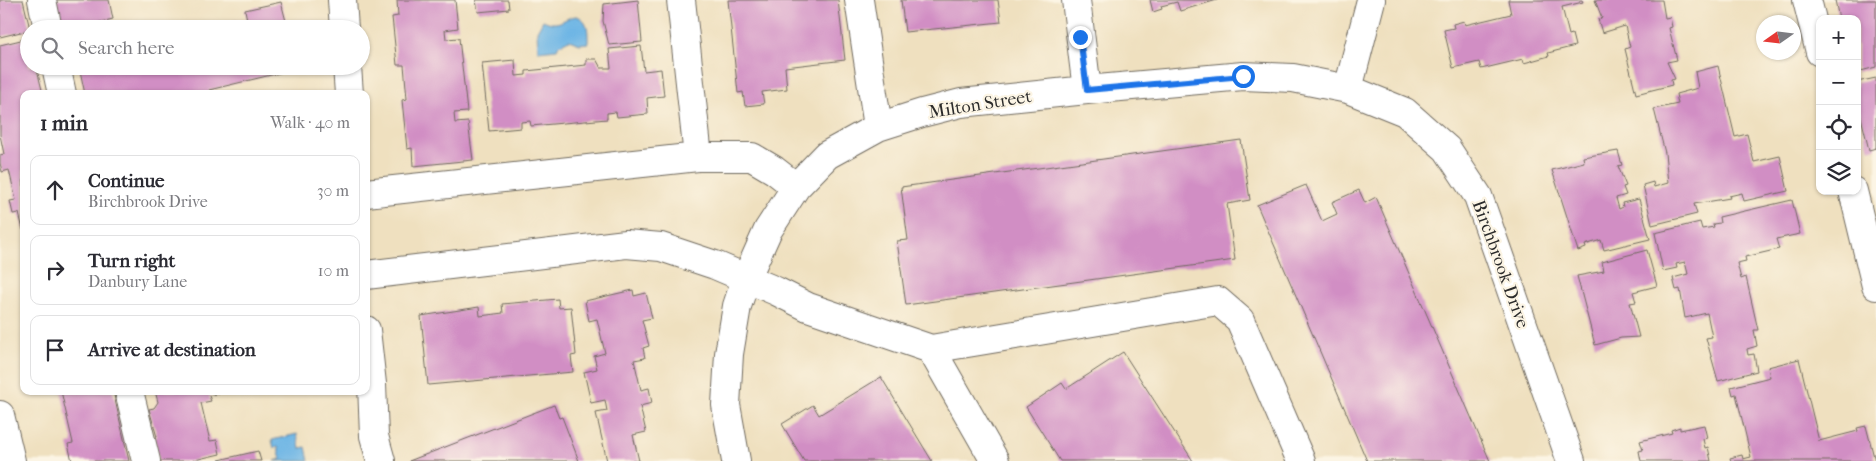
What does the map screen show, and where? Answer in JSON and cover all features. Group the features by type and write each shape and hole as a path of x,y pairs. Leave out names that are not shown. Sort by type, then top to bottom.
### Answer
{"street":[{"path":"42,0 46,20"},
{"path":"342,0 343,20"},
{"path":"681,0 698,157"},
{"path":"859,0 878,127"},
{"path":"1076,0 1087,90"},
{"path":"1348,89 1371,0"},
{"path":"1807,0 1816,36"},
{"path":"58,75 61,90"},
{"path":"348,75 349,90"},
{"name":"Birchbrook Drive","path":"1087,90 1243,76 1293,78 1348,89 1405,112 1447,149 1478,196 1571,461"},
{"name":"Milton Street","path":"736,461 726,405 729,354 737,306 746,279 768,230 796,187 827,156 878,127 922,113 961,104 1087,90"},
{"path":"370,193 698,157 752,157 774,170 796,187"},
{"path":"1854,195 1876,286"},
{"path":"370,275 626,244 661,247 716,266 776,291 808,307 931,349 1218,301 1240,320 1301,461"},
{"path":"931,349 995,461"},
{"path":"370,366 374,436 381,461"},
{"path":"130,395 146,461"},
{"path":"0,415 11,461"}],"water":[{"path":"576,16 586,23 588,43 580,44 569,40 559,45 557,49 538,51 537,31 543,20 557,23"},
{"path":"297,434 300,448 306,447 309,461 275,461 281,459 278,447 274,448 272,440"}],"building":[{"path":"0,0 23,0 28,20 20,20 20,32 0,37"},
{"path":"55,0 109,0 113,19 109,20 60,20"},
{"path":"397,0 455,0 458,28 445,30 446,39 459,38 467,112 454,113 455,123 468,122 473,160 413,166 412,148 407,149 402,100 407,99 404,65 397,65 392,17 398,16"},
{"path":"476,0 508,0 509,9 478,12"},
{"path":"638,0 642,42 609,45 603,21 604,4"},
{"path":"728,0 838,0 845,60 785,67 787,89 762,92 764,104 745,106 743,92 738,93"},
{"path":"901,0 998,0 1001,22 905,32"},
{"path":"1150,0 1217,0 1180,11 1177,2 1161,6 1162,9 1153,12"},
{"path":"1508,0 1582,0 1583,2 1562,7 1569,35 1572,34 1575,46 1548,53 1549,56 1524,63 1523,59 1481,69 1479,62 1453,68 1444,30 1454,28 1453,24 1464,21 1465,25 1511,14"},
{"path":"1595,0 1662,0 1665,18 1670,17 1672,27 1669,28 1677,60 1667,62 1675,79 1671,80 1672,85 1636,94 1625,49 1630,47 1625,26 1602,33 1598,19 1602,18"},
{"path":"1835,0 1876,0 1876,67 1861,71 1861,15 1838,15"},
{"path":"281,2 286,20 247,20 245,10"},
{"path":"20,40 20,75 38,75 42,90 20,90 20,217 19,213 13,214 10,201 16,200 9,170 2,172 0,163 0,155 4,154 0,135 0,45"},
{"path":"641,46 644,71 661,69 664,96 647,98 648,114 617,117 616,112 607,113 607,119 531,126 530,121 521,122 521,128 489,131 482,63 515,60 516,76 526,75 526,71 586,65 586,59 596,59 601,68 611,68 609,49"},
{"path":"1718,66 1735,137 1747,134 1754,162 1780,156 1788,191 1744,201 1742,193 1729,196 1730,198 1694,204 1697,214 1652,225 1643,185 1653,182 1654,187 1668,183 1665,153 1654,109 1678,104 1676,94 1698,88 1695,72"},
{"path":"81,75 271,75 209,90 84,90"},
{"path":"1876,78 1876,148 1869,150 1861,117 1861,81"},
{"path":"1241,140 1250,200 1227,204 1235,260 906,305 897,241 908,240 901,187"},
{"path":"1618,151 1622,165 1618,166 1626,186 1623,187 1626,195 1616,198 1619,209 1623,207 1622,203 1639,199 1650,239 1604,250 1601,240 1585,245 1586,248 1578,251 1552,170 1584,162 1583,157"},
{"path":"1306,185 1322,221 1337,214 1332,202 1359,190 1365,203 1376,197 1490,461 1367,461 1257,205"},
{"path":"1792,200 1800,234 1776,239 1779,249 1745,257 1746,261 1737,263 1741,279 1746,277 1758,330 1754,330 1757,346 1747,349 1748,355 1754,354 1757,371 1718,381 1706,338 1712,337 1707,313 1685,318 1680,289 1676,290 1673,278 1688,274 1685,262 1676,264 1677,268 1663,271 1655,233 1700,222 1702,229 1714,227 1713,224 1720,223 1719,217"},
{"path":"1647,250 1657,286 1633,292 1636,302 1630,303 1639,337 1621,338 1595,345 1577,276 1604,271 1602,262"},
{"path":"633,290 634,296 646,293 652,318 642,320 649,346 643,348 645,358 634,360 641,390 649,388 652,403 640,406 646,432 633,435 639,461 607,461 596,413 607,411 605,400 591,403 584,372 597,369 594,356 605,353 597,319 589,321 585,301"},
{"path":"558,299 559,308 571,307 576,355 571,356 573,372 428,385 421,316 479,307 480,316 503,313 502,304"},
{"path":"1123,352 1193,461 1060,461 1026,407 1062,383 1066,389"},
{"path":"1799,359 1819,441 1858,431 1857,428 1866,426 1875,461 1731,461 1730,458 1742,455 1743,459 1751,457 1736,394 1733,395 1731,387 1770,377 1768,367"},
{"path":"881,377 932,461 804,461 782,424 813,405 819,415"},
{"path":"62,395 114,395 129,461 72,461 68,444 73,443"},
{"path":"156,395 212,395 209,396 211,401 201,403 210,441 217,440 220,454 190,461 159,461 154,438 157,437 149,409 154,408 158,402"},
{"path":"554,405 559,418 562,417 579,461 409,461"},
{"path":"1704,425 1707,438 1703,439 1705,448 1708,447 1711,461 1641,461 1639,451 1643,450 1640,441 1672,433 1671,430 1680,427 1680,430"},
{"path":"258,451 261,461 219,461 219,460"}],"route":[{"path":"1080,37 1087,90 1243,76"}]}
